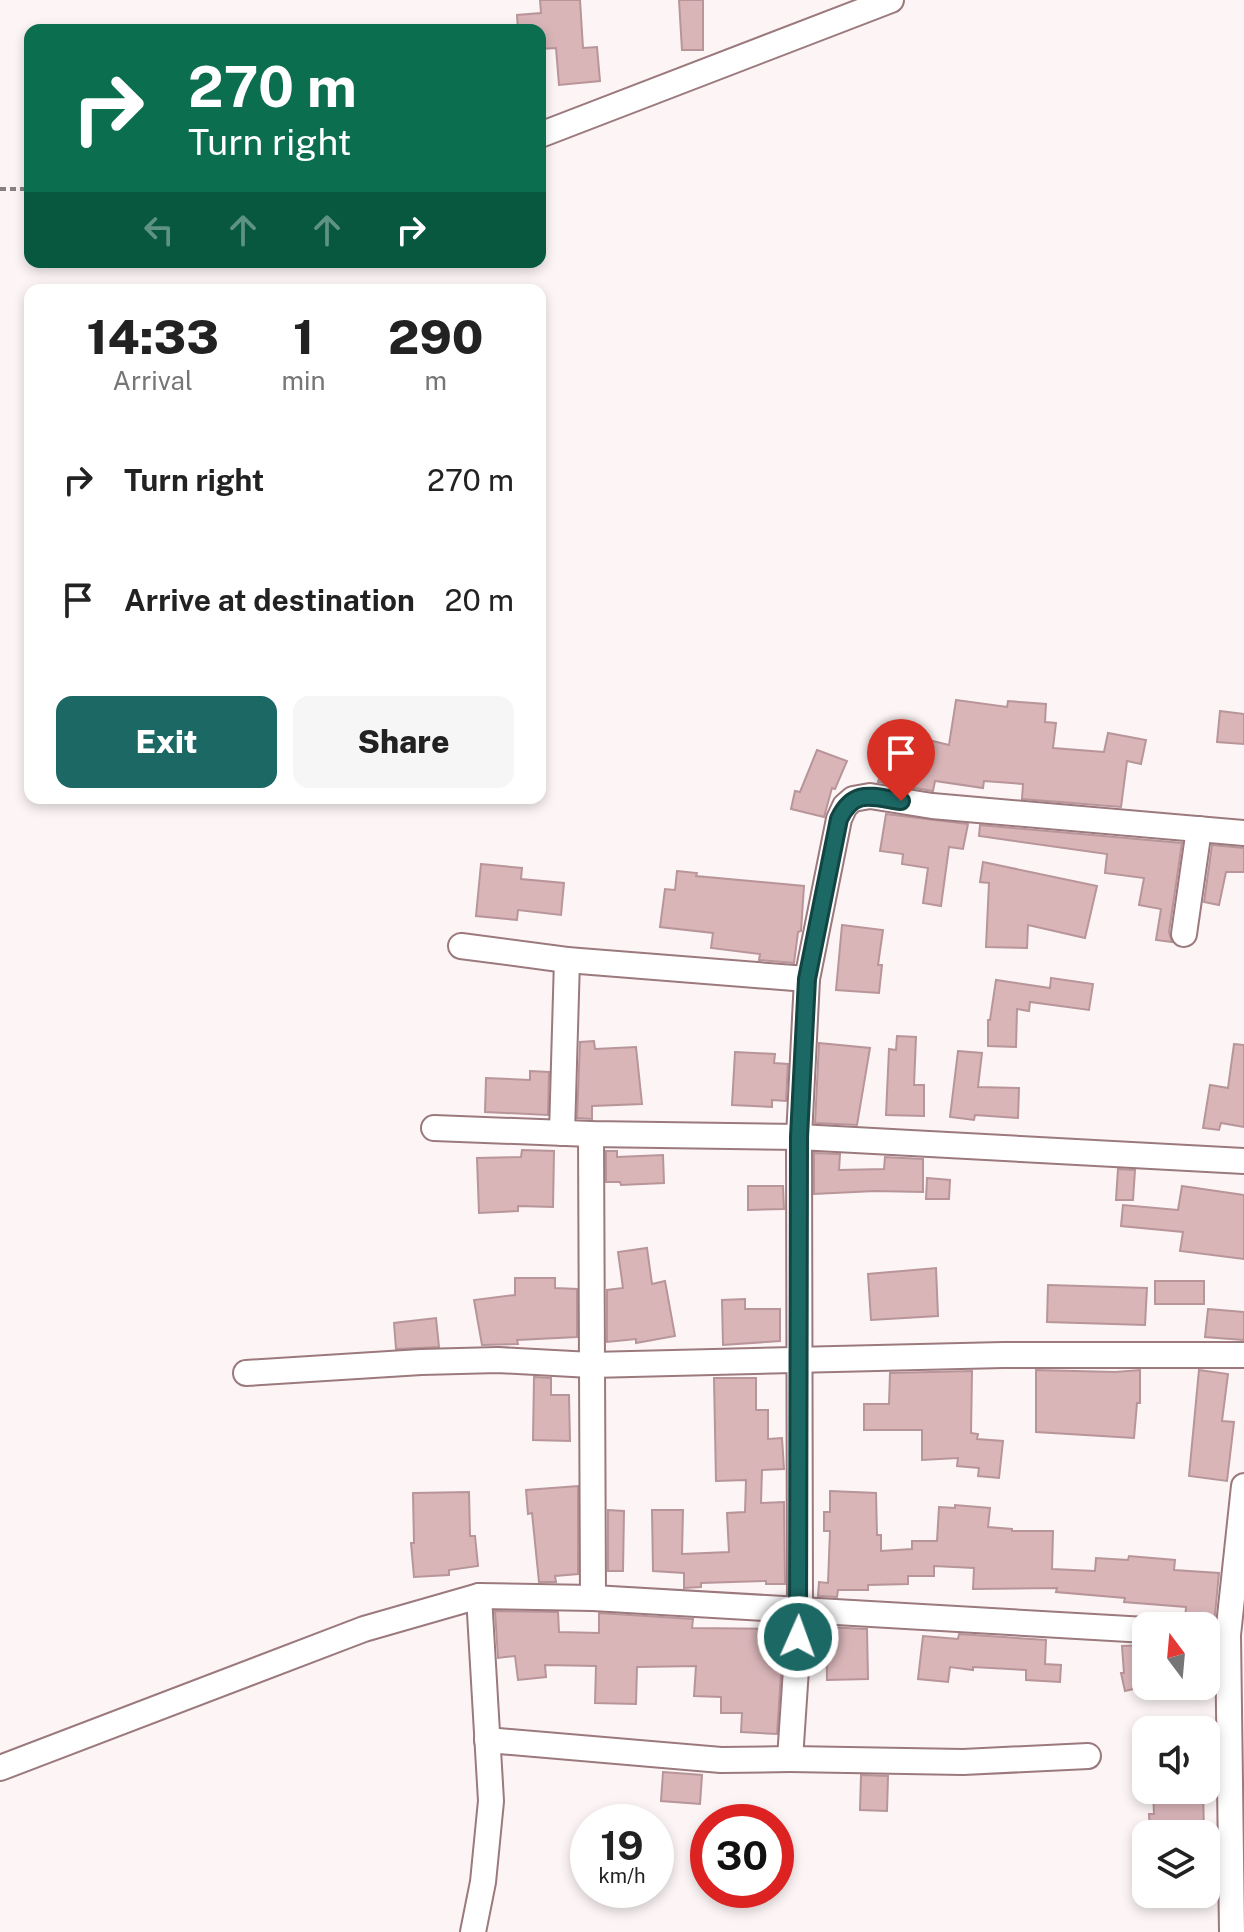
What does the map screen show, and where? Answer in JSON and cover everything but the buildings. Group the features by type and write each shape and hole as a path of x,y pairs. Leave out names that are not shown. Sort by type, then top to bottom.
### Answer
{"street":[{"path":"546,133 884,1"},
{"path":"790,1759 800,1609 799,1137 807,979 839,819 845,806 853,799 870,796 932,806 1244,833"},
{"path":"1184,934 1199,829"},
{"path":"461,946 567,960 807,979"},
{"path":"562,1133 567,960"},
{"path":"434,1128 799,1137 1244,1161"},
{"path":"591,1134 593,1598"},
{"path":"246,1373 498,1360 591,1365 1003,1355 1244,1355"},
{"path":"1232,1932 1238,1898 1226,1635 1244,1486"},
{"path":"0,1768 364,1629 479,1596 593,1598 1132,1629"},
{"path":"473,1932 483,1882 491,1801 479,1596"},
{"path":"487,1740 721,1760 963,1762 1088,1756"}],"path":[{"path":"0,189 24,189"}],"route":[{"path":"798,1637 799,1137 807,979 839,819 845,806 853,799 870,796 901,801"}]}
